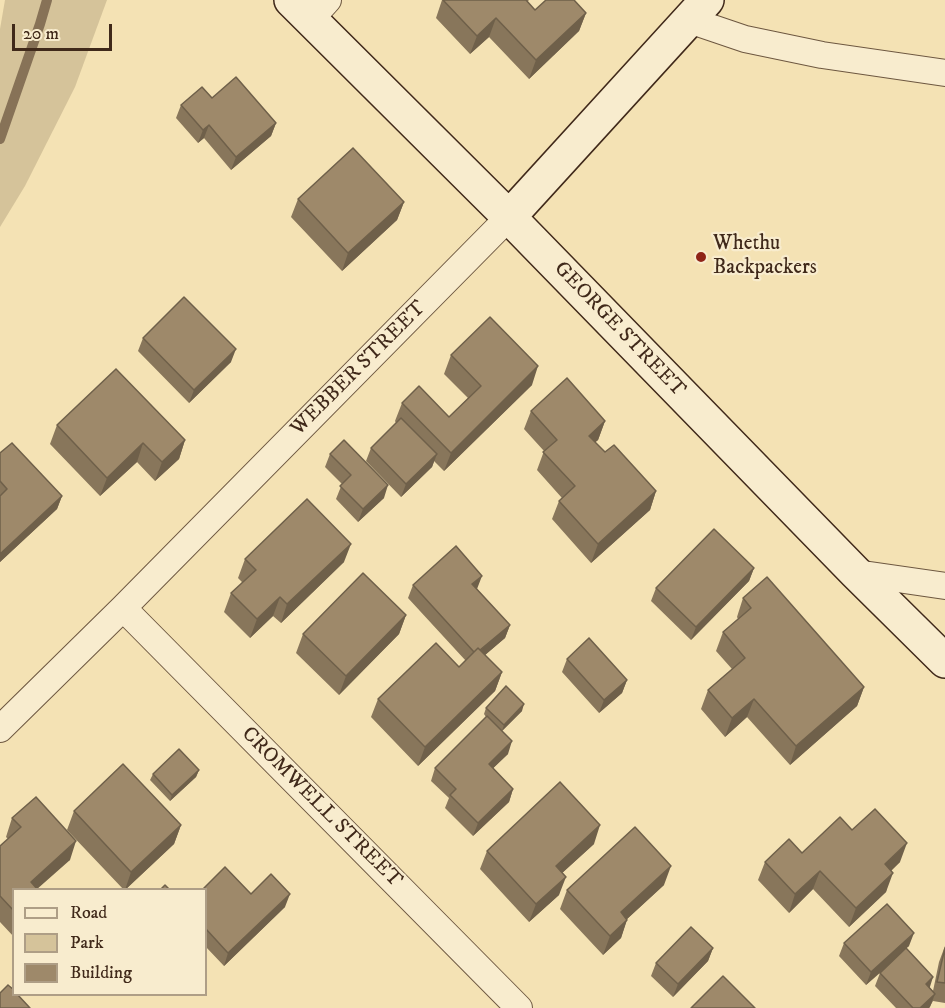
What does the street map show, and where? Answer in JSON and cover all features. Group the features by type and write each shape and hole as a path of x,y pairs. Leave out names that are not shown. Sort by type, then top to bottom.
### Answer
{"main road":[{"name":"GEORGE STREET","path":"310,6 509,217 856,573 945,661"},
{"name":"WEBBER STREET","path":"509,217 698,10"}],"street":[{"path":"698,10 745,39 822,55 945,73"},
{"name":"WEBBER STREET","path":"0,729 123,608 509,217"},
{"path":"856,573 945,586"},
{"name":"CROMWELL STREET","path":"123,608 519,1008"}],"green space":[{"path":"5,0 107,0 75,87 25,186 0,227 0,29"}],"building":[{"path":"443,0 526,0 535,10 546,0 574,0 586,13 536,60 496,18 477,36"},
{"path":"236,77 276,123 236,157 209,125 203,130 181,105 202,87 212,98"},
{"path":"353,148 404,202 348,253 298,199"},
{"path":"184,297 236,349 194,390 143,338"},
{"path":"490,317 538,366 451,453 402,403 419,386 449,417 481,386 451,355"},
{"path":"116,369 185,440 162,462 143,443 107,478 57,425"},
{"path":"567,378 605,421 589,436 605,452 614,445 656,491 598,544 559,501 575,486 543,452 557,440 531,411"},
{"path":"401,418 437,454 406,484 371,448"},
{"path":"344,440 388,485 363,509 340,486 351,475 330,454"},
{"path":"12,443 62,496 0,554 0,496 7,489 0,481 0,453"},
{"path":"307,499 351,544 287,604 280,597 257,619 231,593 256,570 245,559"},
{"path":"714,529 754,568 696,627 656,588"},
{"path":"456,546 482,576 472,584 510,625 480,650 478,648 474,652 413,585"},
{"path":"363,573 406,615 346,676 303,634"},
{"path":"767,577 864,687 796,746 754,699 732,718 708,690 745,658 723,632 751,608 743,598"},
{"path":"589,638 627,680 604,700 567,659"},
{"path":"436,643 459,667 478,648 502,672 425,747 378,699"},
{"path":"506,686 524,704 504,725 486,708"},
{"path":"487,716 512,741 489,764 513,789 478,823 450,795 456,789 435,768"},
{"path":"179,749 199,770 172,795 153,774"},
{"path":"123,764 181,825 131,872 74,811"},
{"path":"560,782 600,825 556,866 566,877 536,904 487,851"},
{"path":"36,797 76,841 31,882 36,888 12,888 12,909 0,896 0,846 21,827 12,818"},
{"path":"875,809 907,843 885,864 893,873 856,908 820,871 795,894 765,862 789,839 802,853 840,817 852,830"},
{"path":"635,827 671,866 621,912 627,920 610,936 567,890"},
{"path":"225,867 251,894 271,874 290,894 228,953 207,930 207,888 204,888"},
{"path":"887,904 914,933 871,972 844,943"},
{"path":"691,927 713,948 678,984 656,963"},
{"path":"906,948 933,977 926,984 935,994 920,1008 913,1008 880,973"},
{"path":"945,948 945,983 937,982"},
{"path":"723,976 755,1008 691,1008"},
{"path":"8,985 12,988 12,996 19,996 30,1008 0,1008 0,993"}],"waterway":[{"path":"0,139 47,0"}],"place":[{"name":"Whethu Backpackers","path":"701,257"}]}
